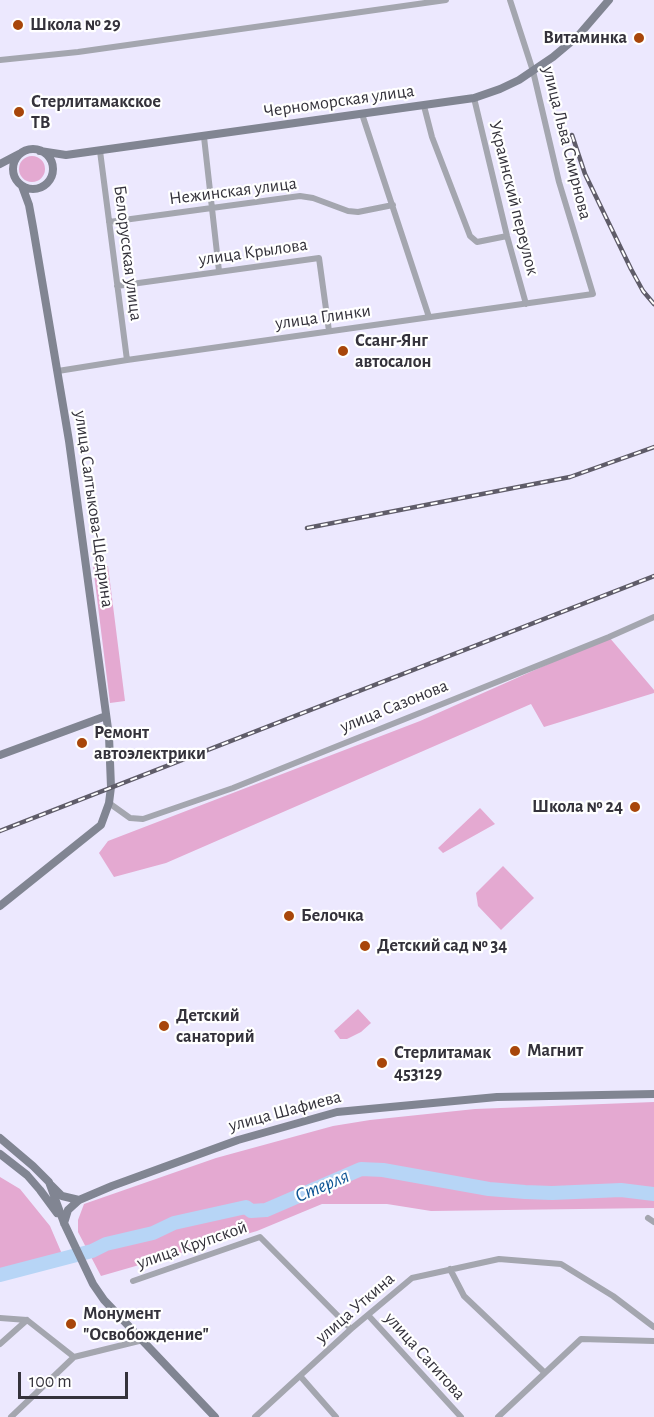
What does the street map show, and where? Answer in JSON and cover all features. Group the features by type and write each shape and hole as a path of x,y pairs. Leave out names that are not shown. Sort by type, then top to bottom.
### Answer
{"main road":[{"name":"Черноморская улица","path":"40,151 66,155 100,151 474,98 500,89 553,57 578,36 609,0"},
{"path":"0,165 28,150 40,151 50,159 52,171"},
{"path":"22,153 14,163 14,176 22,186 32,189 48,182 52,171 66,155"},
{"path":"0,165 13,170"},
{"name":"улица Салтыкова-Щедрина","path":"0,906 101,825 110,803 110,747 58,371 29,205 22,186"},
{"path":"29,205 38,188"},
{"path":"0,755 106,716"},
{"name":"улица Шафиева","path":"79,1200 237,1140 338,1112 498,1097 654,1095"},
{"path":"0,1138 33,1166 62,1196 79,1200"},
{"path":"0,1154 27,1175 64,1223"},
{"path":"27,1175 32,1172 33,1166"},
{"path":"49,1182 64,1223 93,1284 104,1300 215,1417"},
{"path":"64,1223 68,1210 79,1200"}],"street":[{"path":"0,60 78,52 446,0"},
{"name":"улица Льва Смирнова","path":"510,0 533,71 559,182 592,294"},
{"name":"Украинский переулок","path":"474,98 507,237 526,304"},
{"path":"424,106 432,137 470,236 477,242 507,237"},
{"path":"362,114 429,318"},
{"path":"204,137 219,272"},
{"name":"Белорусская улица","path":"100,151 127,360"},
{"name":"Нежинская улица","path":"109,222 300,196 358,212 393,205"},
{"name":"улица Крылова","path":"117,286 319,258 329,331"},
{"name":"улица Глинки","path":"58,371 592,294"},
{"name":"улица Сазонова","path":"110,803 124,815 136,820 143,819 244,783 609,638 654,617"},
{"name":"улица Крупской","path":"133,1281 260,1237 351,1329"},
{"name":"улица Уткина","path":"255,1417 351,1329 412,1278 450,1269 499,1259 561,1264 613,1296 654,1327"},
{"path":"450,1269 464,1296 545,1373"},
{"name":"улица Сагитова","path":"368,1316 461,1417"},
{"path":"0,1318 27,1320 74,1357"},
{"path":"0,1344 27,1320"},
{"path":"498,1417 581,1339 654,1341"},
{"path":"11,1417 74,1357 143,1340"},
{"path":"301,1377 336,1417"}],"shaded area":[{"path":"32,156 41,160 45,169 41,178 32,182 23,178 19,169 23,160"},
{"path":"93,566 108,566 125,701 110,703"},
{"path":"609,637 654,690 654,693 544,727 531,704 166,863 114,877 99,853 108,841 420,721"},
{"path":"480,808 495,824 443,853 438,848"},
{"path":"503,866 534,898 501,930 478,906 476,893"},
{"path":"358,1009 371,1023 361,1032 347,1039 340,1039 334,1031"},
{"path":"654,1102 654,1208 431,1211 387,1204 322,1204 257,1231 101,1276 78,1232 78,1220 84,1204 216,1158 333,1126 475,1109"},
{"path":"0,1177 20,1189 50,1226 62,1254 0,1271"}],"waterway":[{"name":"Стерля","path":"0,1275 92,1251 106,1244 153,1233 174,1223 246,1207 251,1211 266,1210 361,1169 383,1170 489,1189 552,1193 621,1190 654,1194"}],"railway":[{"path":"572,135 585,174 631,269 643,291 654,304"},
{"path":"307,528 570,477 654,447"},
{"path":"0,831 654,576"}],"place":[{"name":"Школа № 29","path":"18,25"},
{"name":"Витаминка","path":"639,38"},
{"name":"Стерлитамакское ТВ","path":"19,112"},
{"name":"Ссанг-Янг автосалон","path":"343,351"},
{"name":"Ремонт автоэлектрики","path":"82,743"},
{"name":"Школа № 24","path":"635,807"},
{"name":"Белочка","path":"289,916"},
{"name":"Детский сад № 34","path":"365,946"},
{"name":"Детский санаторий","path":"164,1026"},
{"name":"Магнит","path":"515,1051"},
{"name":"Стерлитамак 453129","path":"382,1063"},
{"name":"Монумент \"Освобождение\"","path":"71,1324"}]}
